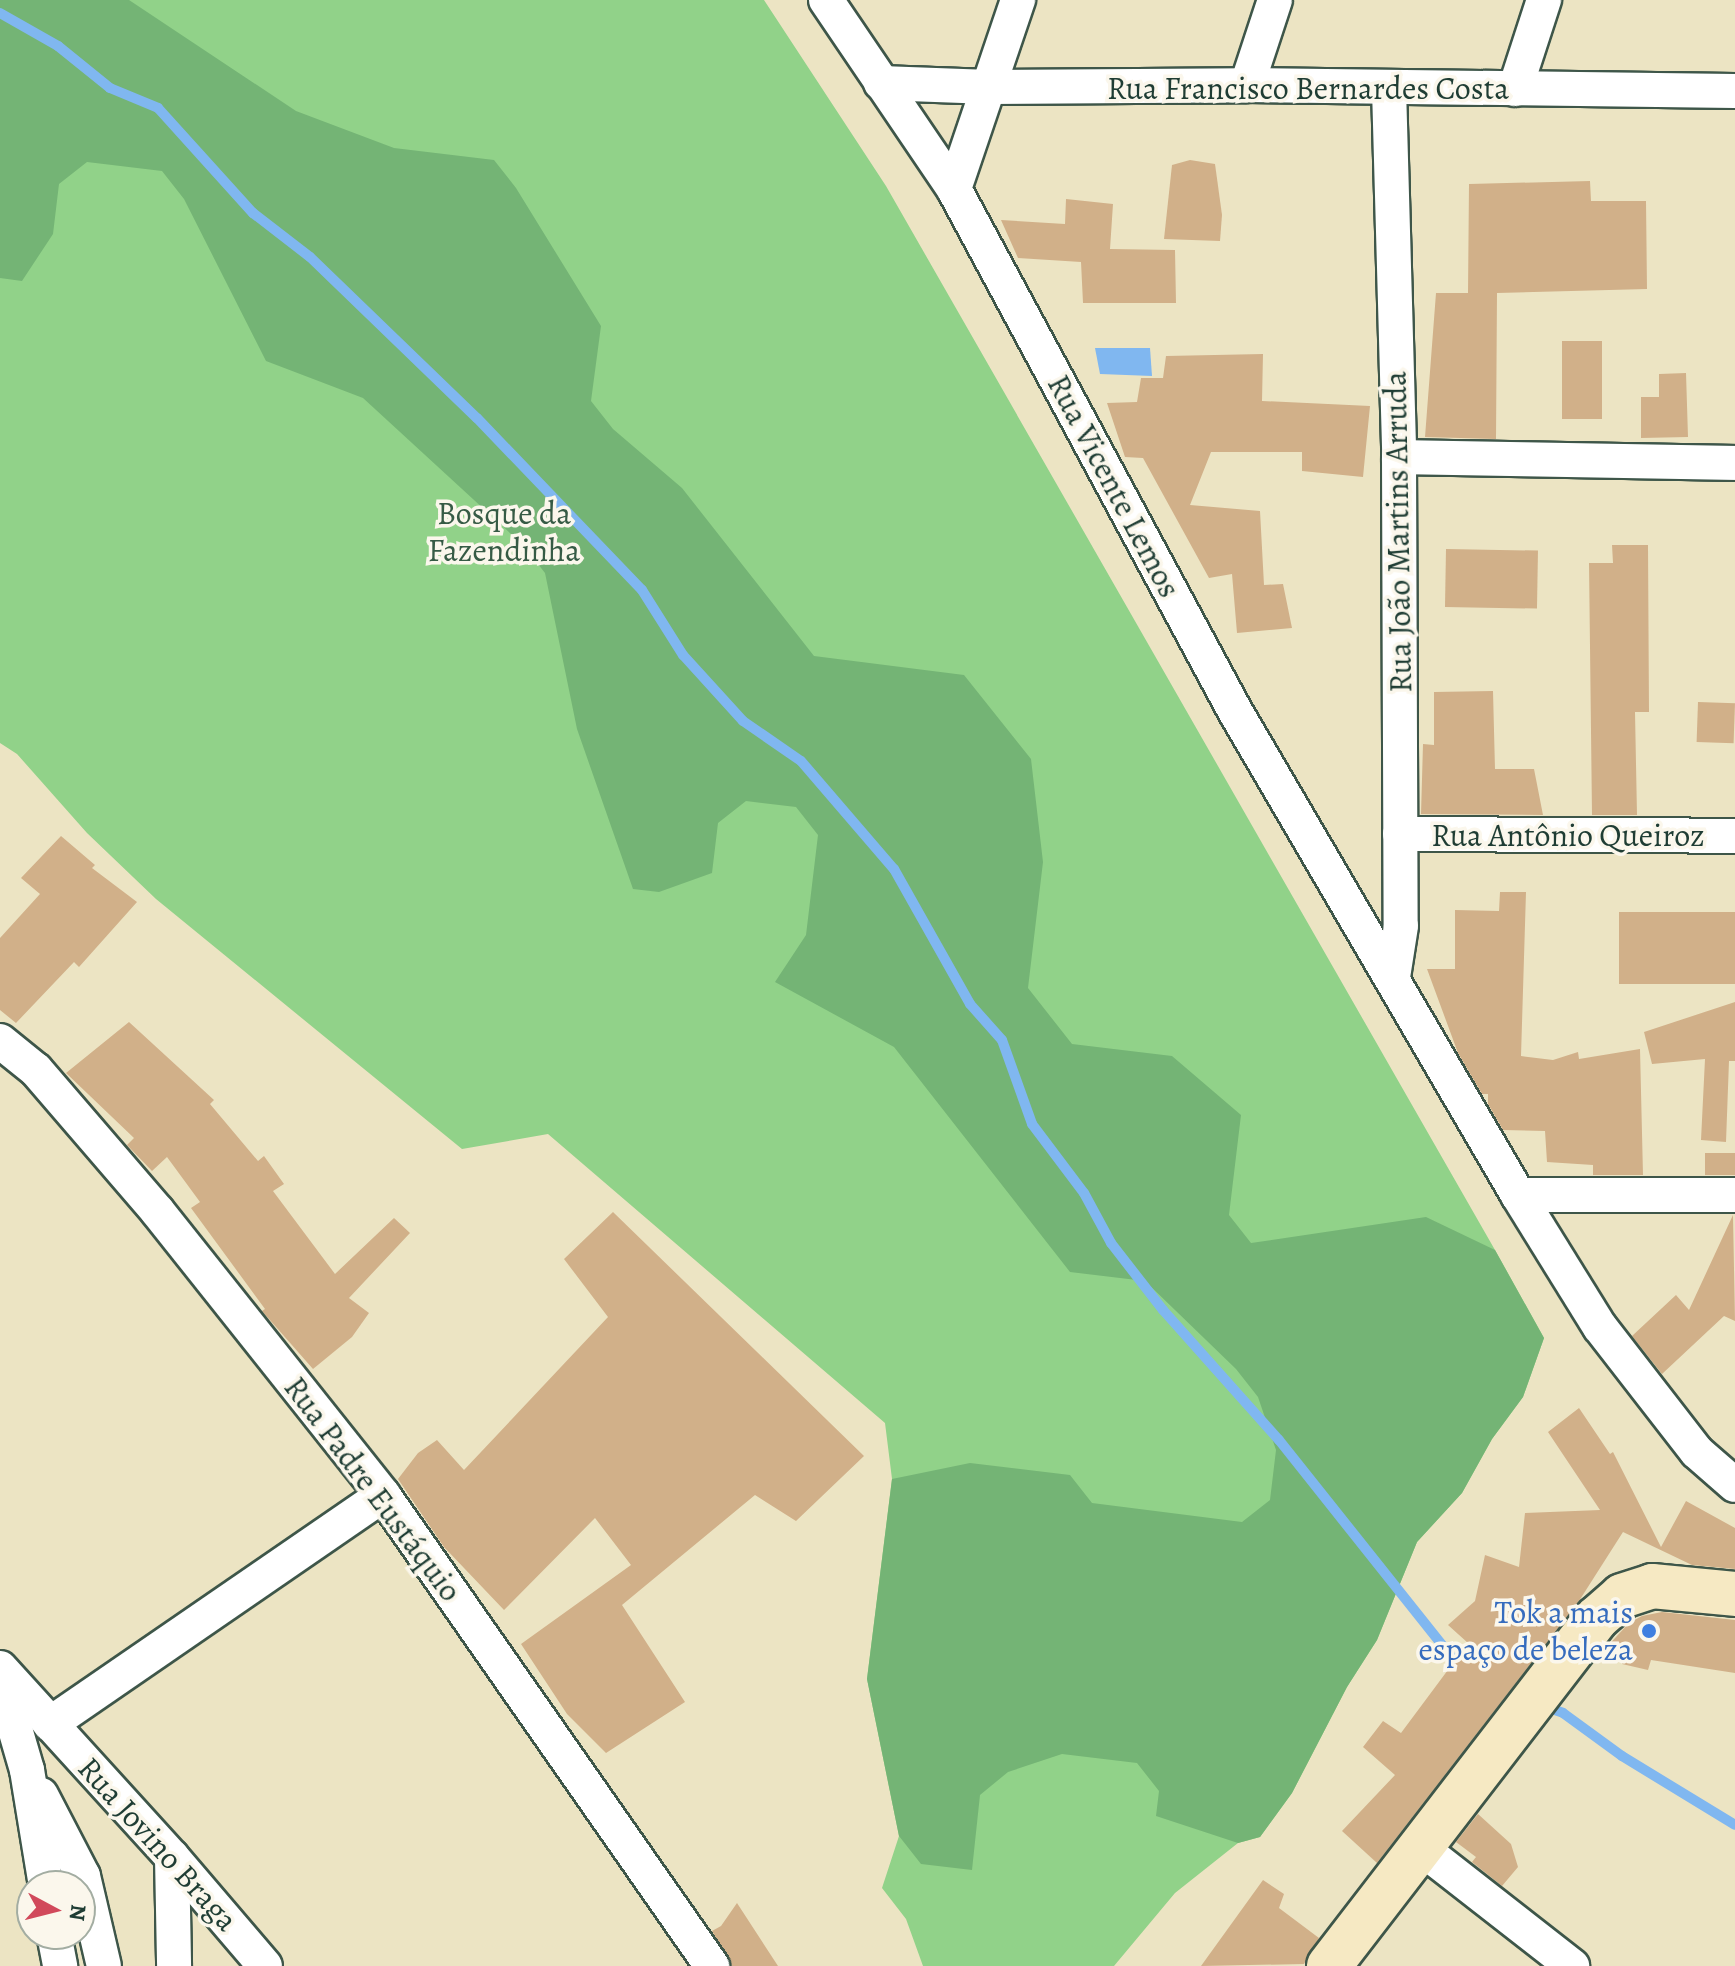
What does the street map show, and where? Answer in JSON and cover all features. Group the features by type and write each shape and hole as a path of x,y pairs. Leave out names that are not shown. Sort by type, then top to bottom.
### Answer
{"street":[{"name":"Rua Vicente Lemos","path":"826,0 954,189 1235,711 1518,1195 1600,1327 1697,1452 1735,1485"},
{"path":"954,189 1018,0"},
{"path":"1247,85 1275,0"},
{"path":"1515,89 1544,0"},
{"name":"Rua Francisco Bernardes Costa","path":"881,83 990,87 1247,85 1735,91"},
{"name":"Rua João Martins Arruda","path":"1389,88 1399,457 1401,926 1393,977"},
{"path":"1399,457 1735,463"},
{"name":"Rua Antônio Queiroz","path":"1400,834 1735,836"},
{"name":"Rua Padre Eustáquio","path":"0,1041 36,1070 158,1212 383,1495 712,1966"},
{"path":"1518,1195 1735,1195"},
{"path":"50,1724 383,1495"},
{"path":"1329,1966 1597,1618 1622,1596 1652,1586 1735,1594"},
{"name":"Rua Jovino Braga","path":"0,1668 172,1857 265,1966"},
{"path":"0,1677 27,1770 43,1870"},
{"path":"27,1770 83,1876 104,1966"},
{"path":"1421,1848 1572,1966"},
{"path":"172,1857 174,1966"}],"green space":[{"name":"Bosque da Fazendinha","path":"0,0 764,0 886,186 1495,1250 1544,1338 1523,1397 1492,1439 1462,1493 1417,1542 1377,1640 1347,1687 1292,1793 1260,1837 1238,1843 1175,1893 1114,1966 923,1966 906,1919 882,1888 899,1836 867,1679 892,1479 885,1423 548,1134 462,1149 156,899 87,833 17,754 0,743"},
{"path":"0,0 129,0 296,111 394,148 494,160 516,188 601,326 591,401 613,429 682,488 814,656 964,675 1031,759 1043,862 1028,988 1072,1044 1172,1056 1241,1115 1229,1215 1251,1243 1426,1217 1495,1250 1544,1338 1523,1397 1492,1439 1462,1493 1417,1542 1377,1640 1347,1687 1292,1793 1260,1837 1238,1843 1156,1816 1159,1791 1137,1763 1062,1754 1008,1772 980,1795 972,1870 921,1864 899,1836 867,1679 892,1479 970,1463 1070,1475 1092,1503 1242,1522 1270,1500 1276,1450 1258,1397 1236,1369 1145,1281 1070,1272 894,1047 775,982 806,935 818,835 796,807 746,801 718,823 712,873 659,892 633,889 577,729 545,573 523,545 363,398 266,361 184,199 162,171 87,162 59,184 53,234 22,281 0,278"}],"water":[{"path":"1095,348 1150,348 1152,376 1100,374"}],"building":[{"path":"1190,160 1215,164 1222,215 1220,241 1164,239 1172,165"},
{"path":"1590,181 1591,201 1646,201 1647,289 1497,293 1496,439 1425,437 1436,293 1468,293 1469,184"},
{"path":"1066,199 1113,204 1110,249 1175,250 1176,303 1083,303 1081,262 1018,258 1001,220 1065,224"},
{"path":"1562,341 1602,341 1602,419 1562,419"},
{"path":"1263,354 1262,401 1370,406 1363,477 1302,471 1302,452 1211,452 1190,505 1260,511 1264,585 1283,584 1292,628 1237,633 1232,574 1209,578 1143,458 1125,457 1107,403 1137,402 1141,378 1163,378 1166,356"},
{"path":"1686,373 1688,437 1641,438 1641,397 1659,397 1659,374"},
{"path":"1612,545 1648,545 1649,712 1635,712 1637,815 1592,815 1589,563 1613,563"},
{"path":"1446,549 1538,551 1537,609 1445,607"},
{"path":"1493,691 1495,769 1534,769 1543,815 1421,814 1423,744 1434,745 1434,692"},
{"path":"1698,702 1735,703 1734,743 1697,742"},
{"path":"61,836 95,865 92,868 137,902 79,967 74,962 16,1023 0,1010 0,938 40,894 21,878"},
{"path":"1500,892 1526,892 1521,1056 1553,1060 1578,1052 1579,1059 1640,1049 1643,1175 1593,1175 1593,1165 1547,1162 1545,1131 1503,1130 1488,1104 1488,1094 1482,1094 1458,1053 1427,969 1455,969 1455,910 1499,911"},
{"path":"1619,912 1735,912 1735,984 1619,984"},
{"path":"1735,1002 1735,1061 1729,1061 1726,1142 1701,1140 1705,1059 1652,1064 1644,1032"},
{"path":"129,1022 214,1100 210,1104 258,1161 264,1156 284,1184 273,1191 335,1274 394,1218 410,1233 349,1298 369,1313 352,1337 313,1369 262,1311 265,1309 191,1208 200,1202 167,1157 152,1171 127,1145 134,1138 66,1073"},
{"path":"1705,1153 1735,1153 1735,1175 1705,1175"},
{"path":"613,1212 864,1456 796,1521 755,1495 622,1605 685,1702 606,1753 567,1714 521,1644 631,1565 595,1518 504,1610 444,1547 398,1479 418,1453 437,1440 464,1470 608,1317 564,1259"},
{"path":"1733,1215 1735,1321 1724,1316 1662,1374 1632,1336 1676,1295 1689,1310"},
{"path":"1579,1408 1610,1454 1613,1452 1661,1547 1686,1501 1735,1528 1735,1569 1692,1565 1623,1532 1579,1601 1377,1863 1342,1831 1395,1775 1363,1747 1383,1721 1401,1733 1468,1643 1448,1625 1475,1601 1485,1555 1519,1567 1525,1513 1600,1510 1548,1432"},
{"path":"1662,1612 1735,1620 1735,1673 1651,1660 1648,1670 1622,1664 1624,1658 1603,1651 1629,1623 1642,1616"},
{"path":"1478,1814 1511,1844 1518,1867 1502,1886 1472,1862 1476,1857 1456,1842"},
{"path":"1263,1880 1284,1894 1279,1908 1319,1938 1304,1964 1201,1966"},
{"path":"737,1903 778,1966 732,1966 712,1931 721,1926"}],"waterway":[{"path":"0,13 58,46 110,88 158,108 253,213 310,257 477,418 642,590 683,655 743,721 801,761 894,869 970,1004 1002,1040 1032,1124 1084,1193 1111,1243 1163,1310 1279,1440 1455,1661 1465,1668"},
{"path":"1543,1706 1563,1713 1622,1756 1735,1825"}],"place":[{"name":"Tok a mais espaço de beleza","path":"1649,1631"}]}
